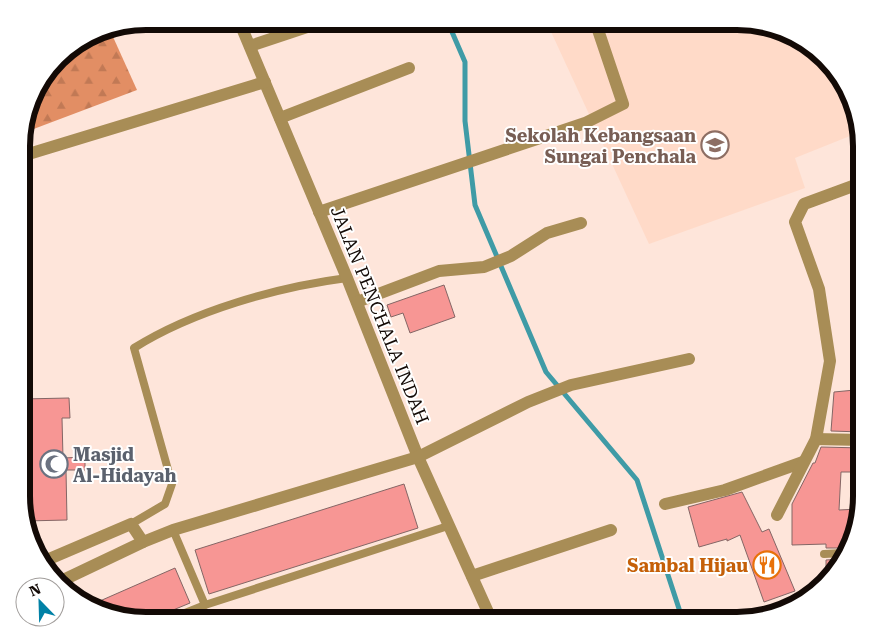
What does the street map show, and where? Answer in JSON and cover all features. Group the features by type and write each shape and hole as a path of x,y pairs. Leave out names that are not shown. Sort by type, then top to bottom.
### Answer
{"street":[{"name":"JALAN PENCHALA INDAH","path":"242,30 320,212 418,457 488,612"},
{"path":"250,46 299,30"},
{"path":"320,212 585,123 623,104 598,30"},
{"path":"280,118 409,68"},
{"path":"30,154 265,82"},
{"path":"777,515 816,439 830,361 819,289 795,222 804,204 853,186"},
{"path":"357,302 439,271 484,267 511,256 547,233 581,223"},
{"path":"66,579 173,530 418,457 528,402 571,384 689,359"},
{"path":"816,439 853,440"},
{"path":"665,504 725,490 803,462"},
{"path":"49,559 131,524 143,542"},
{"path":"472,576 610,530"}],"lane":[{"path":"131,524 165,504 172,484 134,348 156,334 231,305 314,282 347,278"},
{"path":"186,612 448,526"},
{"path":"173,530 205,605"},
{"path":"824,554 837,553"}],"shaded area":[{"name":"Sekolah Kebangsaan Sungai Penchala","path":"550,30 744,30 774,36 795,46 813,59 824,70 842,98 849,116 852,135 795,158 805,188 649,244"}],"green space":[{"path":"112,35 137,90 31,130 39,102 59,70 82,50 102,39"}],"building":[{"path":"444,285 455,317 410,333 403,313 391,317 387,305"},
{"path":"853,390 853,432 831,431 834,392"},
{"name":"Masjid Al-Hidayah","path":"69,398 70,418 62,418 63,458 85,457 85,470 66,470 67,520 33,521 30,503 30,399"},
{"path":"821,447 853,448 853,472 841,472 839,510 852,509 849,526 840,548 826,548 826,544 792,545 792,504 813,463 815,463"},
{"path":"404,484 418,528 209,594 195,550"},
{"path":"742,492 762,532 769,529 795,591 764,602 740,535 727,541 727,539 699,547 688,507"},
{"path":"826,560 833,560 826,570"},
{"path":"175,568 190,603 168,612 139,612 116,608 99,601"}],"waterway":[{"path":"451,30 465,62 465,121 475,205 546,372 637,480 680,612"}],"place":[{"name":"Sekolah Kebangsaan Sungai Penchala","path":"715,145"},
{"name":"Masjid Al-Hidayah","path":"54,464"},
{"name":"Sambal Hijau","path":"767,565"}]}
